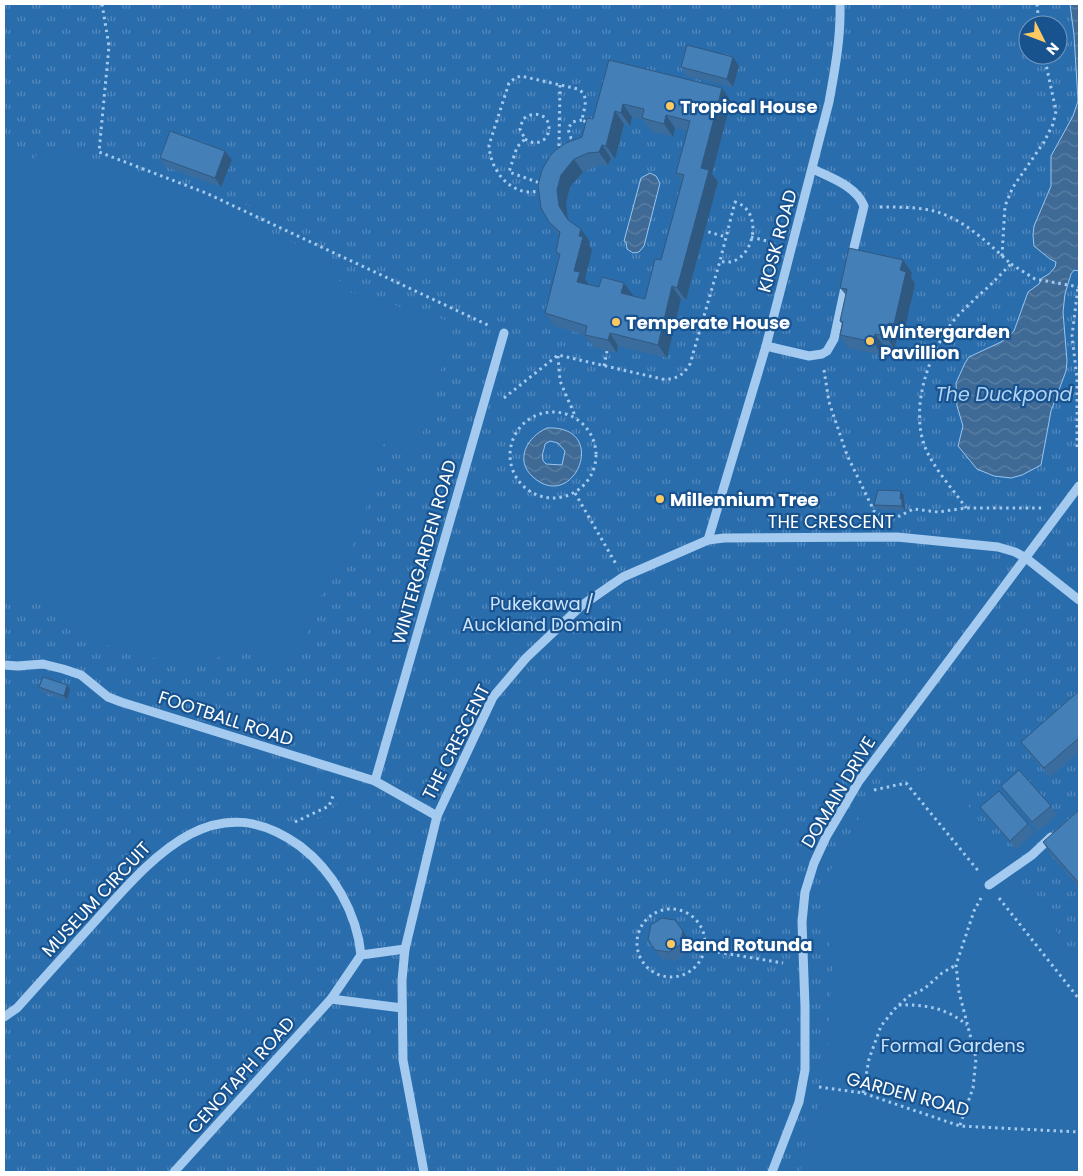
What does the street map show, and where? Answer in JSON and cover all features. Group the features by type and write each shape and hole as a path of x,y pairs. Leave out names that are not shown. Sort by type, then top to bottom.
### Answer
{"street":[{"name":"KIOSK ROAD","path":"708,540 766,346 813,169 837,60 841,22 840,4"},
{"path":"766,346 809,356 822,354 834,339 864,206 857,193 852,189 813,169"},
{"name":"WINTERGARDEN ROAD","path":"375,781 504,333"},
{"name":"DOMAIN DRIVE","path":"772,1172 799,1102 805,1070 802,922 805,892 814,863 826,837 859,781 1077,489"},
{"name":"THE CRESCENT","path":"424,1172 403,1060 402,980 405,949 437,816 493,697 526,658 581,606 623,577 708,540 724,538 897,537 998,547 1015,552 1026,558 1079,600"},
{"name":"FOOTBALL ROAD","path":"4,664 17,666 43,664 81,675 108,696 122,702 375,781 437,816"},
{"name":"MUSEUM CIRCUIT","path":"4,1017 17,1008 141,870 167,848 185,836 204,827 221,824 257,824 274,830 310,853 335,884 351,913 359,937 361,955"},
{"path":"989,885 1032,855 1059,830"},
{"path":"361,955 405,949"},
{"name":"CENOTAPH ROAD","path":"174,1172 331,999 361,955"},
{"path":"331,999 402,1008"}],"path":[{"path":"102,4 109,46 99,152 206,193 504,333"},
{"path":"1002,256 1005,206 1013,187 1044,142 1053,124 1056,111 1046,65"},
{"path":"545,191 524,192 511,187 494,167 490,155 490,145 509,83 515,78 522,76 583,92 586,98 582,120"},
{"path":"560,85 559,146 563,155 568,149"},
{"path":"535,114 544,117 548,121 550,129 546,138 536,143 525,139 520,129 523,119 535,114"},
{"path":"573,145 579,142 571,138 568,129 572,122 582,120 588,123 590,128"},
{"path":"525,139 517,147 509,172 537,182 545,191"},
{"path":"545,191 546,185"},
{"path":"558,355 662,379 674,379 681,376 690,364 735,202 746,207 749,211 753,223 752,237 746,252 741,258 731,263 720,261"},
{"path":"864,206 918,208 936,212 954,219 983,239 1011,264 1035,279 1078,287 1072,336 1078,376 1077,446"},
{"path":"698,229 726,236"},
{"path":"752,237 763,240"},
{"path":"966,508 929,456 925,446 921,421 923,382 931,361 951,325 963,310 1011,264"},
{"path":"604,366 607,351"},
{"path":"822,354 829,402 841,438 847,455 876,513 881,516 900,516 913,510 938,512 966,508 1042,508"},
{"path":"504,398 558,355"},
{"path":"558,355 560,381 576,418"},
{"path":"547,412 562,412 576,418 587,428 594,441 597,456 594,471 586,483 575,493 560,498 545,498 530,493 519,483 512,469 509,454 512,439 520,426 532,416 547,412"},
{"path":"575,493 623,577"},
{"path":"295,822 329,806 333,796"},
{"path":"960,1126 973,1088 976,1058 959,992 956,965 974,911 989,885"},
{"path":"676,909 686,912 702,928 705,939 704,950 701,960 694,969 684,975 662,976 652,971 644,963 639,953 637,942 645,921 654,914 664,910 676,909"},
{"path":"704,950 783,963"},
{"path":"863,1093 869,1059 881,1026 909,996 924,989 956,965"},
{"path":"898,1006 914,1004 932,1006 958,1018 967,1026"},
{"name":"GARDEN ROAD","path":"819,1087 863,1093 960,1126 1079,1132"}],"green space":[{"name":"Pukekawa / Auckland Domain","path":"4,4 1079,4 1079,1172 4,1172"},
{"path":"40,144 254,207 249,225 291,242 313,254 332,271 347,291 455,323 416,454 383,444 364,516 346,560 327,589 316,601 297,667 241,650 213,659 191,662 134,655 99,642 80,632 52,607 4,592 4,150 35,159"},
{"name":"Formal Gardens","path":"938,763 1079,963 1079,1172 800,1172 825,1079 833,965 820,896 838,853 872,797"},
{"path":"344,799 349,802 337,821 310,828 309,823 330,813 340,800"}],"water":[{"name":"The Duckpond","path":"1070,4 1079,4 1079,271 1074,270 1071,274 1065,294 1063,312 1067,361 1066,371 1051,411 1041,465 1022,475 1011,478 994,476 977,469 958,446 963,426 957,406 956,383 969,357 1001,342 1014,331 1028,292 1039,284 1042,278 1055,267 1056,262 1034,246 1033,235 1034,226 1051,186 1051,156 1073,116 1078,101"},
{"path":"650,173 656,176 660,183 644,246 639,252 633,253 627,249 626,242 624,241 641,178"},
{"path":"547,428 566,431 578,440 582,452 579,465 572,477 561,485 548,485 533,477 524,463 525,450 540,432","holes":["550,441 558,443 565,451 562,465 546,464 542,457 545,444"]}],"building":[{"path":"687,45 733,57 727,79 681,67"},
{"path":"609,60 722,88 701,168 709,170 677,288 672,286 658,345 610,333 608,340 585,335 587,326 545,313 560,254 556,252 560,232 549,222 541,208 538,185 542,170 550,156 566,143 582,137 587,118 593,119","holes":["623,104 644,109 642,118 664,124 666,115 690,121 676,173 684,175 661,260 655,259 645,299 621,293 624,283 602,277 599,287 577,282 580,272 574,271 583,237 579,236 581,229 568,220 559,206 557,190 561,175 574,159 588,153 599,152 602,145 606,146 615,111 621,113"]},
{"path":"170,131 225,151 215,178 160,158"},
{"path":"849,248 903,260 900,270 906,272 894,324 889,323 886,336 875,334 873,342 840,335 843,322 840,321 847,289 840,288"},
{"path":"878,490 901,491 900,499 902,499 902,506 874,505"},
{"path":"43,677 67,685 64,696 39,687"},
{"path":"1079,691 1079,738 1044,768 1021,742"},
{"path":"1019,770 1051,806 1032,822 1001,786"},
{"path":"999,791 1028,824 1010,841 980,807"},
{"path":"1079,810 1079,883 1043,842"},
{"name":"Band Rotunda","path":"662,918 675,920 683,931 680,945 669,952 655,950 648,939 651,925"}],"place":[{"name":"Tropical House","path":"670,106"},
{"name":"Temperate House","path":"616,322"},
{"name":"Wintergarden Pavillion","path":"870,341"},
{"name":"Millennium Tree","path":"660,499"},
{"name":"Band Rotunda","path":"671,944"}]}
